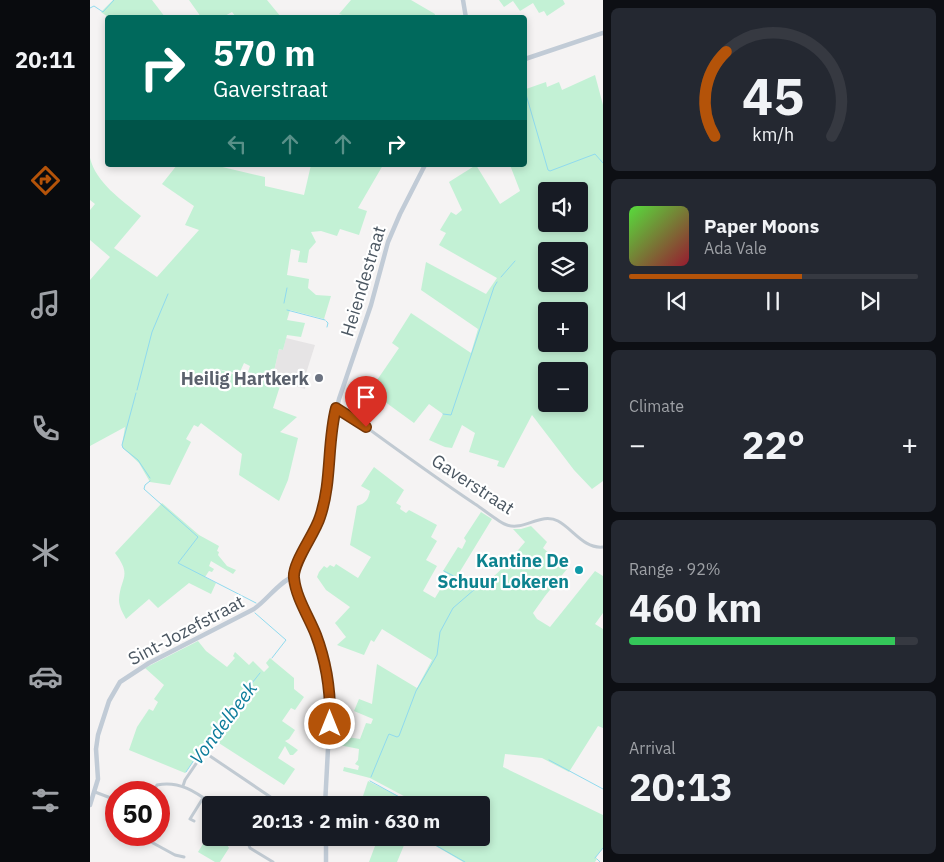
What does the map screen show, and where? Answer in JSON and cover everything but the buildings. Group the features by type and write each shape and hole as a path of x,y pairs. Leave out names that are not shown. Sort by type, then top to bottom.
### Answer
{"main road":[{"path":"463,0 466,15"},
{"path":"527,58 603,33"},
{"name":"Heiendestraat","path":"294,577 296,564 322,512 330,437 336,408 371,306 388,242 396,220 422,167"},
{"path":"294,577 296,588 322,651 329,685 330,711 326,796"},
{"name":"Sint-Jozefstraat","path":"90,804 98,779 96,749 98,735 109,700 120,682 149,663 254,609 268,598 285,580 294,577"},
{"path":"326,846 326,862"}],"street":[{"name":"Gaverstraat","path":"336,408 351,416 437,479 506,525 521,526 537,520 551,518 558,521 589,545 603,547"},
{"path":"183,786 212,740"},
{"path":"204,752 269,796"},
{"path":"170,785 191,789 202,797"},
{"path":"95,792 105,796"},
{"path":"194,821 190,819 202,800"},
{"path":"158,846 175,855 184,857"},
{"path":"249,846 273,862"}],"shaded area":[{"path":"286,338 315,345 303,383 306,384 305,389 272,380 279,349 283,350"}],"green space":[{"path":"113,0 152,0 163,15 105,15 101,12"},
{"path":"189,0 267,0 279,15 234,15 232,12 227,15 200,15"},
{"path":"351,0 411,0 435,14 342,15 339,14"},
{"path":"499,0 563,0 565,4 547,16 544,11 539,13 533,3 520,11 513,1 504,7"},
{"path":"595,75 603,105 603,481 592,489 574,470 532,415 504,468 497,466 499,461 469,452 475,433 462,425 452,448 429,440 443,414 429,404 414,423 377,396 380,390 373,386 399,348 392,343 411,313 471,353 478,329 421,290 426,262 486,294 497,278 439,245 446,233 440,230 451,212 456,215 462,210 449,182 473,167 477,167 500,204 520,191 511,167 527,167 527,89 546,82 547,87 559,82 562,90"},
{"path":"90,158 93,167 104,183 141,216 114,248 157,277 199,230 185,225 194,206 162,184 175,167 222,167 265,177 265,186 304,195 311,167 382,167 358,208 367,211 359,235 340,229 337,236 321,231 311,232 316,242 309,250 307,263 298,262 300,251 291,249 287,275 309,279 308,288 316,295 331,296 324,319 290,310 287,320 305,323 301,337 287,335 283,350 279,349 272,380 248,372 250,366 244,363 239,374 218,369 239,376 240,373 280,386 273,408 297,417 280,432 298,438 288,480 279,501 239,475 242,454 201,423 198,427 194,425 186,439 191,442 170,485 150,482 139,463 123,448 125,427 90,446 90,280 110,257 90,240 90,210 95,204 90,200"},
{"path":"374,467 404,490 396,503 401,506 400,509 406,513 409,510 437,525 431,537 437,541 426,560 437,566 423,591 435,598 449,575 443,571 458,547 462,549 466,541 464,538 481,512 492,519 456,578 474,588 495,575 525,542 513,529 531,526 547,542 543,548 567,569 533,613 537,619 550,627 595,571 603,576 603,613 595,624 603,629 603,728 598,726 569,772 542,758 505,754 503,767 603,815 603,848 596,857 595,862 463,862 436,846 490,846 490,796 404,796 370,778 343,771 344,767 358,770 359,766 355,764 358,760 359,749 334,744 334,735 360,739 366,723 371,724 373,719 354,711 359,699 372,704 377,664 417,688 432,660 382,629 374,642 371,640 364,655 337,645 346,637 335,623 350,607 326,590 317,577 324,566 327,568 330,565 334,567 336,564 358,578 371,557 350,545 357,506 366,501 370,491 361,486"},
{"path":"162,503 199,535 219,546 218,555 227,566 236,570 233,574 211,561 209,566 214,569 212,572 209,571 205,577 216,583 211,594 189,583 158,608 149,599 126,619 120,608 119,600 124,572 115,553"},
{"path":"198,641 206,651 227,667 235,658 233,656 235,652 249,665 253,661 264,672 269,667 266,663 270,658 294,678 294,689 304,697 295,710 291,708 282,721 295,730 289,739 285,741 298,750 293,755 290,755 285,746 278,758 295,769 284,785 211,738 216,729 185,773 129,750 137,727 149,709 153,711 158,702 154,699 164,685 145,668"},
{"path":"368,781 398,796 363,796"},
{"path":"202,846 227,846 229,848 220,862 215,862 198,852"},
{"path":"375,846 404,846 397,862 369,862"}],"waterway":[{"path":"90,8 94,6 103,12 114,0"},
{"path":"527,98 548,170 550,171 595,154 603,163"},
{"path":"501,277 515,261"},
{"path":"443,414 451,415 497,282"},
{"path":"284,303 287,288"},
{"path":"137,390 152,332 168,294"},
{"path":"287,310 325,320"},
{"path":"326,321 328,323 327,327"},
{"name":"Vondelbeek","path":"136,393 122,445 123,448 138,460 150,478"},
{"name":"Vondelbeek","path":"150,481 145,485 144,489 198,537 178,563 256,603"},
{"path":"371,777 389,734 399,736 416,691 437,655 440,632 453,608 475,589 444,571"},
{"path":"255,613 286,640 272,658"},
{"name":"Vondelbeek","path":"186,772 213,732 260,673"},
{"path":"549,760 603,789"},
{"path":"370,781 398,796"},
{"path":"437,846 465,862"},
{"path":"595,858 603,848"},
{"path":"597,859 600,862"}],"place":[{"name":"Heilig Hartkerk","path":"319,378"},
{"name":"Kantine De Schuur Lokeren","path":"579,570"}],"route":[{"path":"330,724 329,685 325,663 322,651 296,588 294,570 322,512 330,437 336,408 342,410 366,427"}]}
